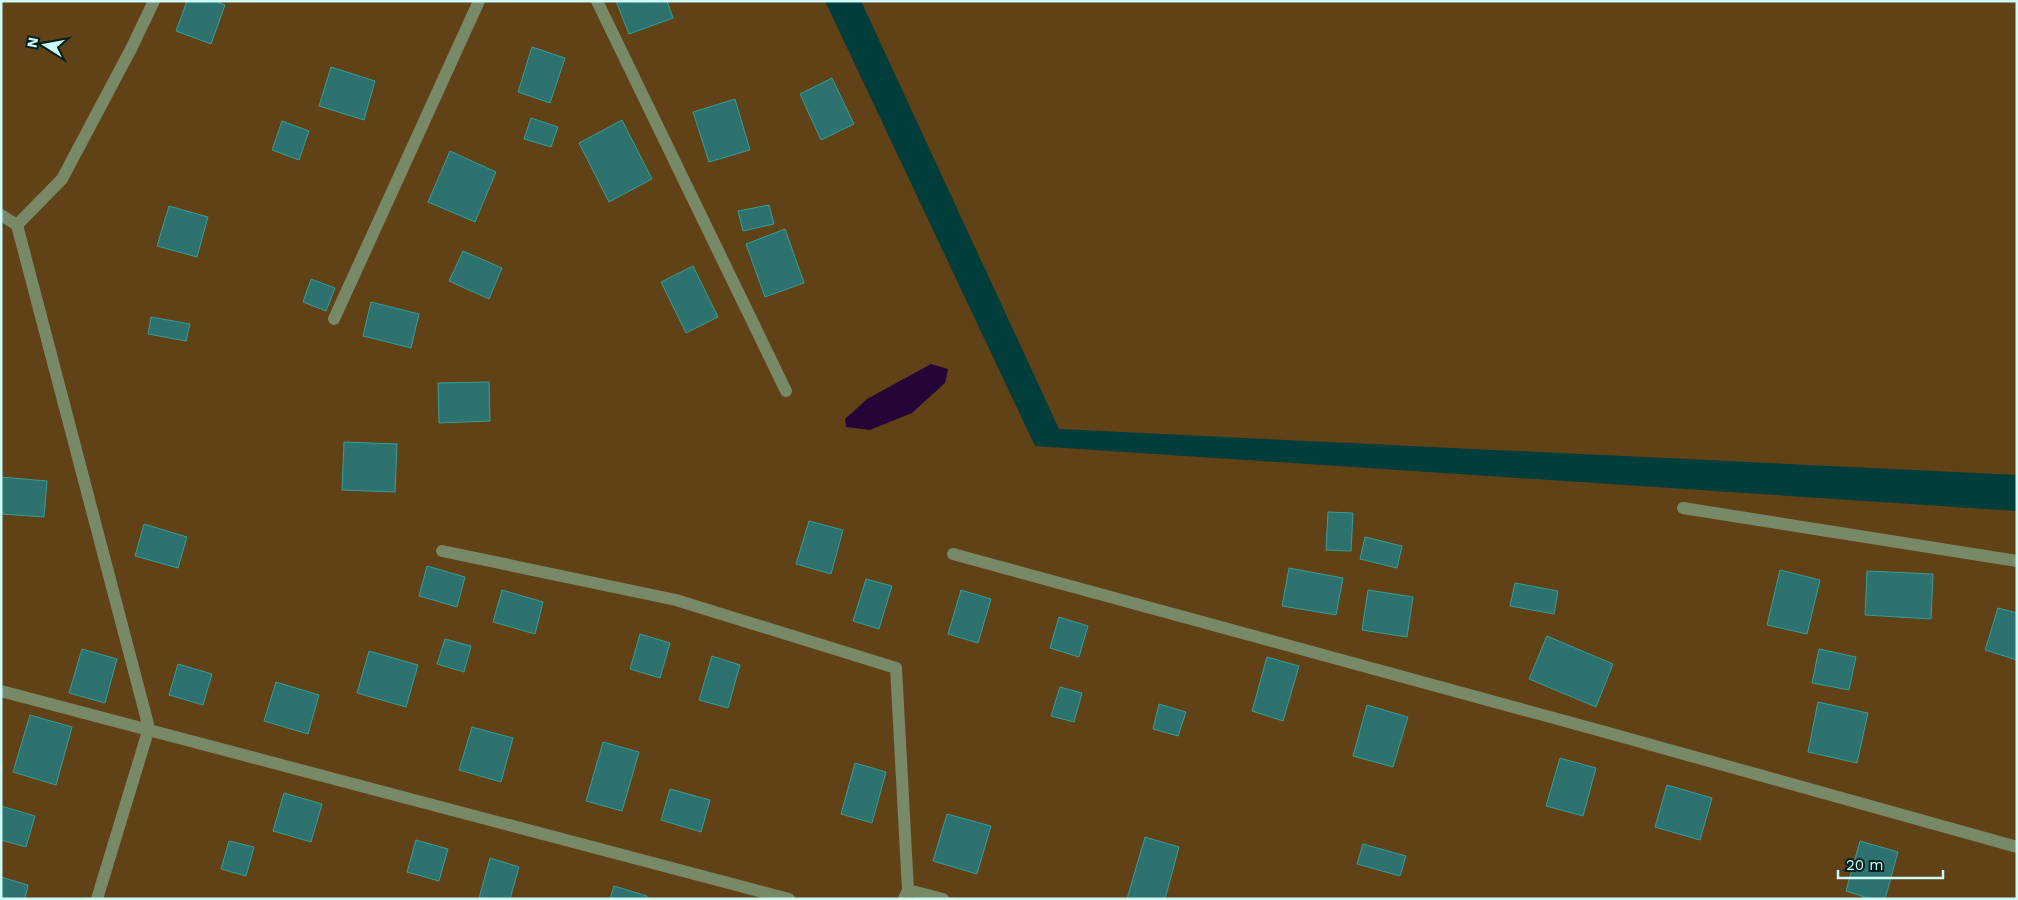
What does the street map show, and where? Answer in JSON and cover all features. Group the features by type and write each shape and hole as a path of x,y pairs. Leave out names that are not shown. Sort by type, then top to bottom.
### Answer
{"street":[{"path":"17,225 62,179 131,49 154,1"},
{"path":"334,319 480,1"},
{"path":"597,1 786,391"},
{"path":"1,215 17,225 149,728 97,899"},
{"path":"1683,508 2017,561"},
{"path":"442,550 676,600 896,668 906,894 943,899"},
{"path":"953,554 1606,732 2017,847"},
{"path":"1,690 789,899"}],"shaded area":[{"path":"1,1 825,1 1035,446 2017,511 2017,899 1,899"},
{"path":"861,1 2017,1 2017,475 1059,429"},
{"path":"931,364 948,369 945,383 912,413 870,430 846,427 845,419 867,399"}],"building":[{"path":"187,1 214,1 225,5 211,44 176,31"},
{"path":"616,1 667,1 673,18 629,34"},
{"path":"532,47 565,58 550,103 518,92"},
{"path":"331,67 375,81 364,120 319,106"},
{"path":"832,78 854,124 821,140 800,94"},
{"path":"735,99 750,150 709,162 693,112"},
{"path":"531,118 558,127 551,147 524,139"},
{"path":"622,120 652,179 609,202 579,143"},
{"path":"282,121 309,131 299,160 272,150"},
{"path":"450,151 496,172 475,222 428,202"},
{"path":"769,205 774,224 743,231 738,211"},
{"path":"169,206 208,217 197,257 157,246"},
{"path":"785,229 804,283 765,297 746,244"},
{"path":"463,251 502,268 489,299 449,281"},
{"path":"693,266 718,317 686,333 661,282"},
{"path":"311,279 335,288 326,311 303,302"},
{"path":"371,302 419,314 411,348 363,336"},
{"path":"151,317 190,324 186,341 148,334"},
{"path":"489,382 490,421 439,423 438,383"},
{"path":"344,442 397,444 395,492 342,490"},
{"path":"1,477 47,481 44,517 1,514"},
{"path":"1328,512 1353,513 1351,551 1326,550"},
{"path":"809,521 843,530 831,574 796,564"},
{"path":"144,524 187,537 178,568 135,556"},
{"path":"1365,537 1402,546 1397,568 1360,559"},
{"path":"427,566 465,577 457,607 419,596"},
{"path":"1289,568 1343,578 1336,615 1282,606"},
{"path":"1780,570 1820,580 1807,634 1767,625"},
{"path":"1867,571 1933,574 1931,619 1865,615"},
{"path":"866,579 892,586 879,629 853,621"},
{"path":"1515,583 1558,591 1554,614 1510,606"},
{"path":"502,590 543,602 535,634 493,622"},
{"path":"961,590 991,599 978,643 948,634"},
{"path":"1368,590 1413,597 1407,637 1362,630"},
{"path":"1998,608 2017,613 2017,660 1985,650"},
{"path":"1059,617 1088,626 1079,657 1050,648"},
{"path":"640,634 670,643 660,678 630,669"},
{"path":"1547,636 1613,664 1596,707 1529,679"},
{"path":"445,639 471,646 464,672 437,664"},
{"path":"82,649 117,659 105,703 69,693"},
{"path":"1819,649 1856,657 1849,690 1812,683"},
{"path":"369,651 418,665 406,707 357,693"},
{"path":"712,656 740,665 728,708 699,700"},
{"path":"1267,657 1299,666 1283,721 1252,711"},
{"path":"178,664 212,674 203,705 169,695"},
{"path":"276,682 319,695 308,734 264,721"},
{"path":"1060,687 1082,693 1074,722 1051,716"},
{"path":"1818,702 1868,713 1857,763 1808,752"},
{"path":"1159,704 1186,712 1178,736 1153,729"},
{"path":"1367,705 1408,717 1393,767 1353,756"},
{"path":"30,715 72,727 56,785 13,772"},
{"path":"472,727 513,738 501,782 459,770"},
{"path":"603,742 639,752 622,811 586,801"},
{"path":"1560,758 1596,768 1583,816 1546,806"},
{"path":"855,763 886,772 872,823 841,814"},
{"path":"1667,785 1712,798 1700,840 1655,827"},
{"path":"670,789 710,800 701,832 661,820"},
{"path":"284,793 322,804 311,842 273,831"},
{"path":"1,806 35,816 26,847 1,840"},
{"path":"947,814 991,826 977,874 933,861"},
{"path":"1145,837 1179,847 1165,899 1127,899"},
{"path":"416,840 448,849 439,881 407,872"},
{"path":"229,841 254,847 246,876 221,869"},
{"path":"1860,841 1898,852 1885,899 1871,899 1846,891"},
{"path":"1363,844 1406,856 1400,876 1357,864"},
{"path":"490,858 519,867 510,899 479,898"},
{"path":"1,877 28,885 25,899 1,899"},
{"path":"614,886 647,896 646,899 610,899"}]}
